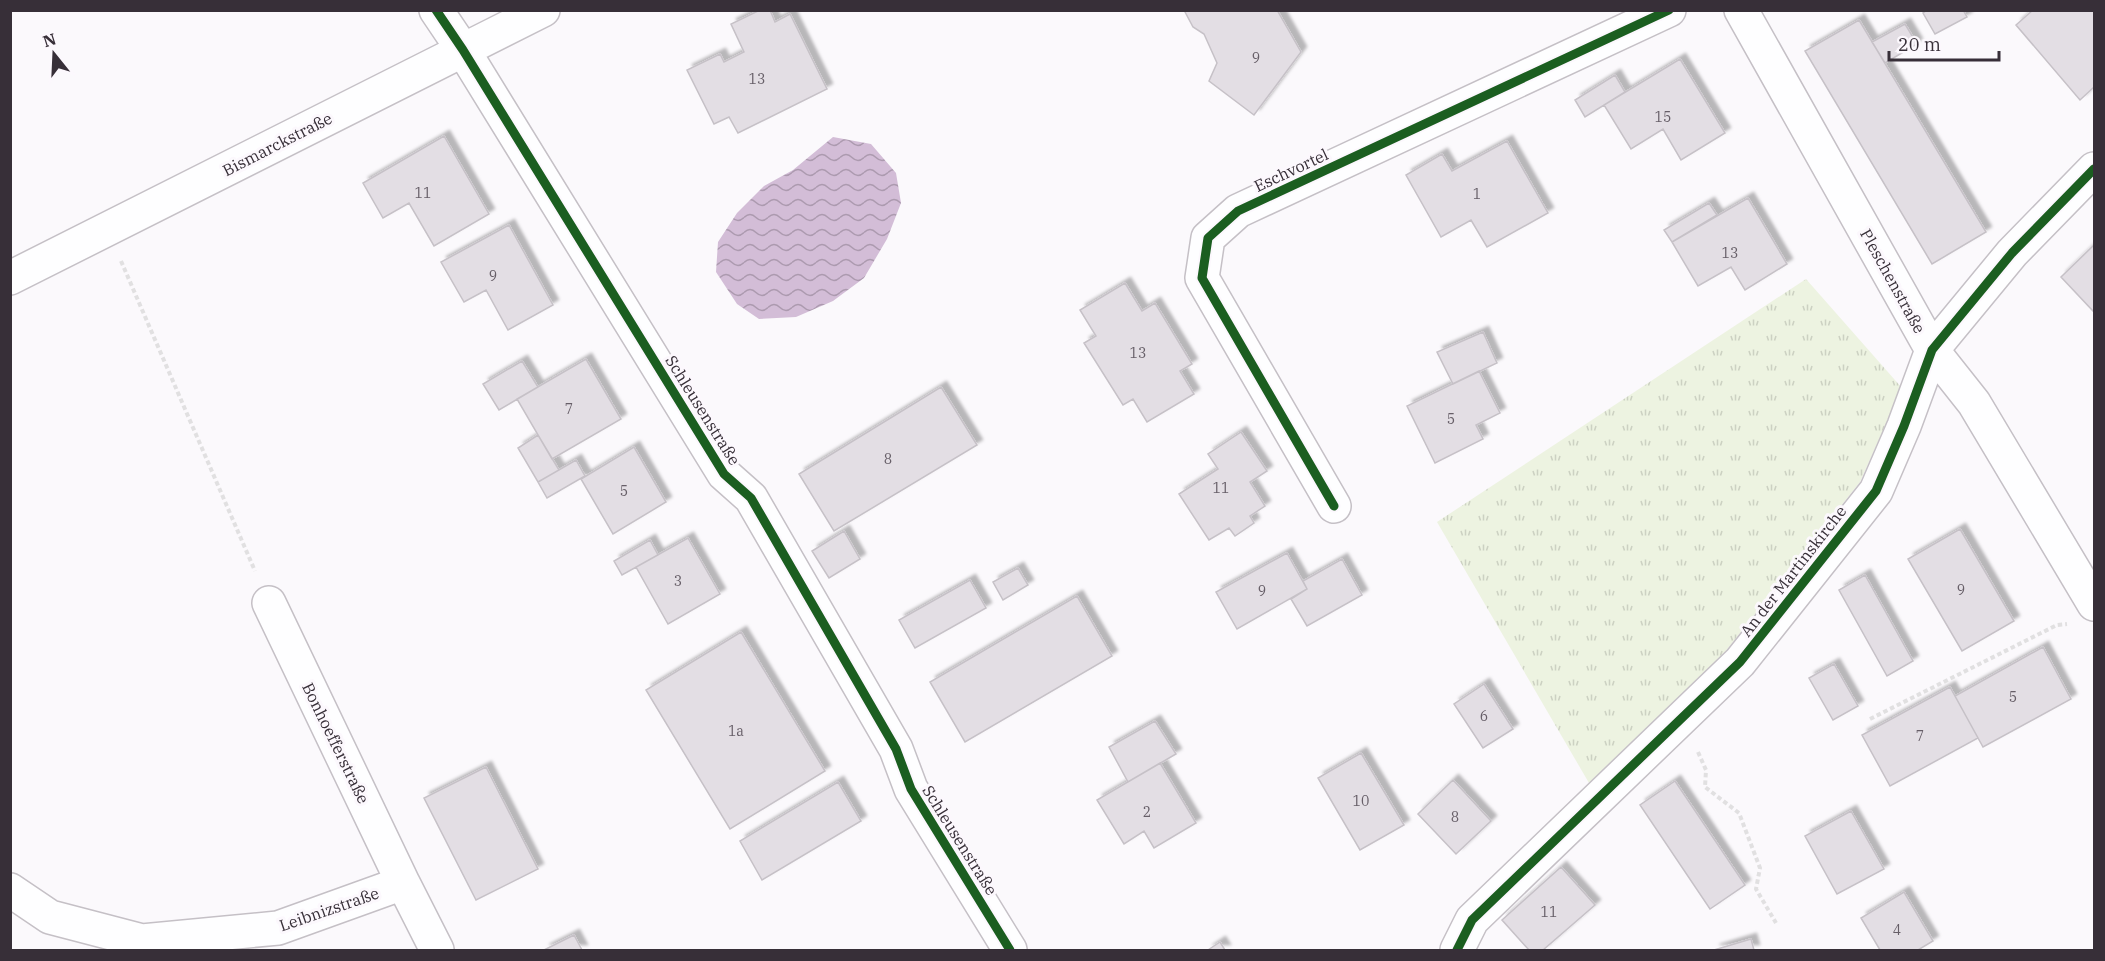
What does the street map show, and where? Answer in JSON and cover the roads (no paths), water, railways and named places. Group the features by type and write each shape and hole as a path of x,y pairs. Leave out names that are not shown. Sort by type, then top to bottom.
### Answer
{"street":[{"name":"Schleusenstraße","path":"436,10 463,50 724,474 751,498 896,749 910,789 1010,951"},
{"name":"Bismarckstraße","path":"10,278 543,10"},
{"name":"Eschvortel","path":"1334,506 1202,278 1208,238 1238,211 1669,10"},
{"name":"Pleschenstraße","path":"1741,10 1932,350 1974,403 2094,604"},
{"name":"An der Martinskirche","path":"1458,951 1472,920 1740,662 1876,491 1904,426 1932,350 2012,253 2094,169"},
{"name":"Bonhoefferstraße","path":"269,603 403,884"},
{"name":"Leibnizstraße","path":"10,890 50,917 142,941 278,928 403,884"},
{"path":"403,884 437,951"}],"water":[{"path":"833,137 871,144 896,173 901,203 887,239 864,278 833,301 796,317 759,319 737,304 716,272 718,242 737,213 764,186 793,170"}]}
